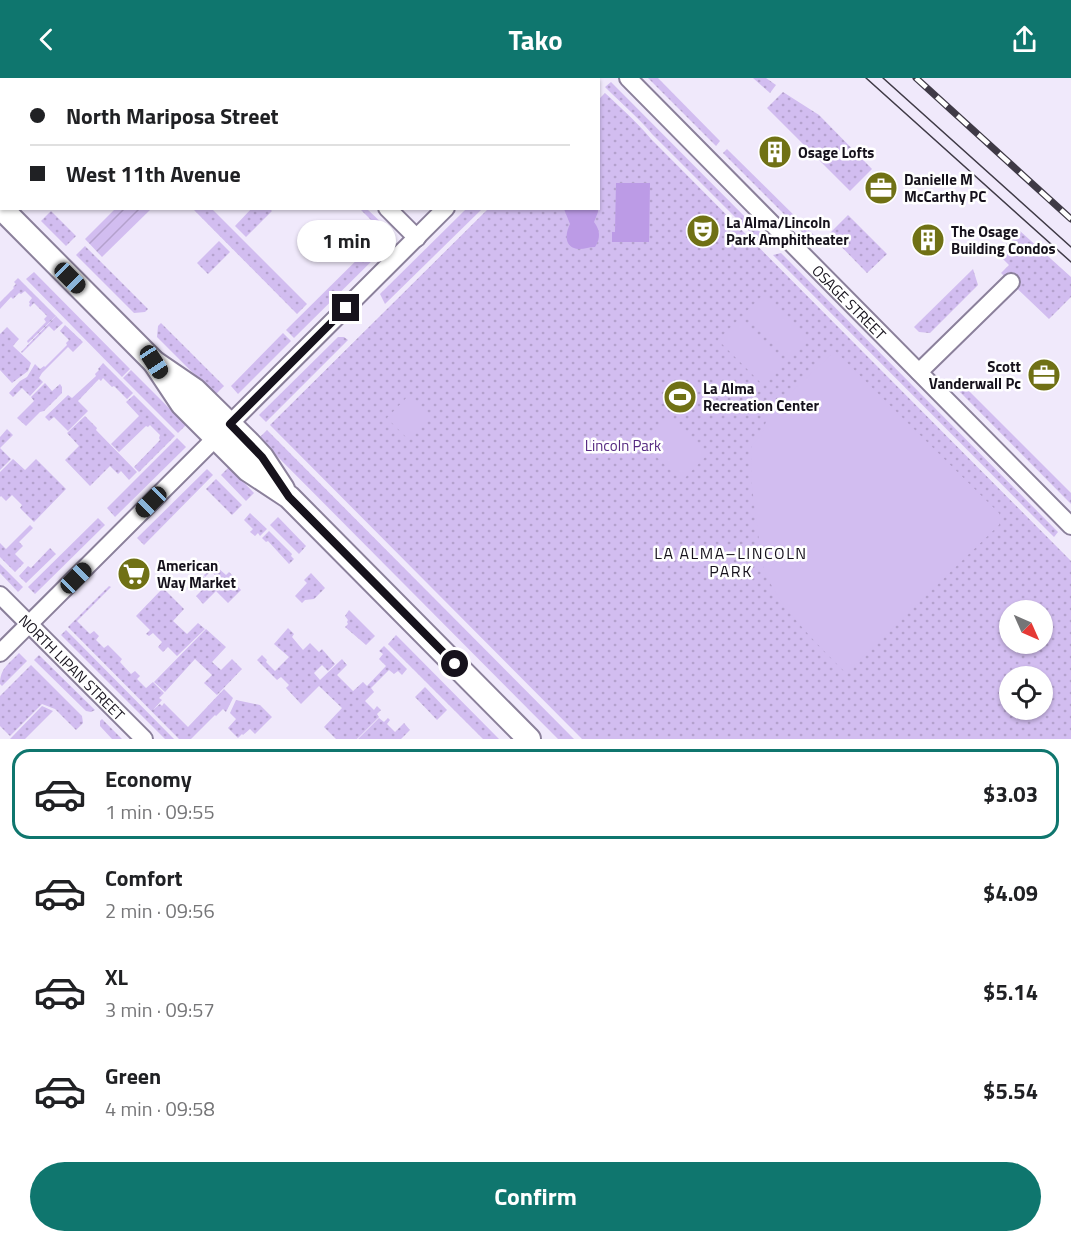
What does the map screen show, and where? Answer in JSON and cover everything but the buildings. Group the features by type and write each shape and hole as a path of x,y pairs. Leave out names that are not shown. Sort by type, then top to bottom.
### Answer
{"street":[{"name":"OSAGE STREET","path":"628,78 1071,526"},
{"path":"3,210 154,362 182,404 223,431 248,470 289,497 529,739"},
{"path":"389,210 417,238"},
{"path":"0,653 444,210"},
{"path":"919,372 1011,282"},
{"name":"NORTH LIPAN STREET","path":"0,595 144,739"}],"green space":[{"path":"648,78 658,78 720,141 716,146"},
{"path":"753,78 766,78 776,85 770,93"},
{"path":"611,82 768,240 766,248 605,87"},
{"path":"783,92 819,115 872,169 850,191 767,108"},
{"name":"Lincoln Park","path":"605,93 1071,561 1071,739 582,739 270,425 487,210 600,210 600,98"},
{"path":"727,149 819,240 815,245 723,153"},
{"path":"114,210 150,210 102,257 85,239"},
{"path":"194,210 213,210 307,304 297,314"},
{"path":"250,210 272,211 246,237 235,226"},
{"path":"361,210 368,210 385,226 381,230"},
{"path":"465,210 481,210 385,304 380,294"},
{"path":"51,211 76,236 66,246 41,221"},
{"path":"848,215 887,254 867,273 829,234"},
{"path":"1020,231 1071,277 1071,297 1049,319 1001,273 1009,265 997,253"},
{"path":"381,236 389,244 294,338 286,330"},
{"path":"219,241 230,252 208,274 197,263"},
{"path":"85,246 148,309 145,312 134,313 76,255"},
{"path":"781,253 1058,532 1054,537 773,255"},
{"path":"973,269 978,285 930,333 919,332 914,327"},
{"path":"34,272 130,369 122,377 26,279"},
{"path":"18,278 56,316 28,343 27,341 46,322 44,319 47,316 34,303 30,307 29,302 32,298 25,291 13,299 11,297 0,309 0,302 14,288 16,284 14,282"},
{"path":"764,294 807,337 787,357 744,314"},
{"path":"56,316 63,323 54,331 49,326 22,353 21,352"},
{"path":"738,320 781,363 761,383 718,340"},
{"path":"161,323 224,386 215,395 157,337 158,326"},
{"path":"65,325 83,342 73,352 68,347 42,373 39,378 43,382 30,396 22,388 13,397 9,393 27,377 35,364 40,369 45,367 67,345 69,340 60,331"},
{"path":"7,327 19,339 13,346 31,363 28,371 12,383 0,370 0,334"},
{"path":"283,333 291,341 238,394 231,386"},
{"path":"338,337 348,340 266,422 259,415"},
{"path":"835,351 999,513 999,525 846,673 792,616 767,577 760,549 751,467 752,445 761,436 769,413"},
{"path":"103,363 133,393 127,399 103,378 101,381 99,379 78,401 88,411 68,431 54,417 49,421 45,417 68,395 72,398 96,376 95,374"},
{"path":"131,370 186,425 178,433 123,378"},
{"path":"958,380 1071,493 1071,504 953,385"},
{"path":"45,383 52,391 60,384 62,393 26,426 17,418 34,401 31,397"},
{"path":"134,395 175,436 139,472 134,467 160,440 160,435 150,425 146,426 119,452 111,444 139,416 126,402"},
{"path":"408,396 430,418 408,439 387,418"},
{"path":"85,416 137,472 129,480 121,471 118,474 110,466 90,486 65,460 79,446 67,433"},
{"path":"670,419 707,455 682,481 644,445"},
{"path":"7,429 13,435 0,448 0,437"},
{"path":"267,430 574,739 558,739 259,438"},
{"path":"177,438 186,447 115,517 107,508"},
{"path":"0,448 11,459 0,470"},
{"path":"13,459 25,470 36,459 66,489 34,522 20,508 22,505 12,495 6,501 0,497 0,472"},
{"path":"229,467 254,493 246,501 221,475"},
{"path":"207,469 213,475 144,545 137,538"},
{"path":"216,479 242,505 232,515 206,489"},
{"path":"250,513 267,529 260,536 258,533 255,536 250,532 253,529 244,520"},
{"path":"278,517 306,546 299,554 270,525"},
{"path":"98,518 105,525 35,594 28,587"},
{"path":"30,525 33,528 19,542 23,546 15,554 24,563 15,572 0,557 0,543 6,549"},
{"path":"269,531 292,554 294,559 289,564 268,541 262,538"},
{"path":"50,548 56,554 26,583 19,576 28,566 31,568"},
{"path":"218,561 220,564 217,567 226,575 229,572 233,576 231,579 241,590 228,603 216,591 203,604 196,596 202,590 196,584 189,590 187,588 201,574 216,589 223,584 211,571 205,577 204,575"},
{"path":"0,564 23,587 18,592 0,573"},
{"path":"311,573 325,588 314,599 305,600 302,603 295,596 307,583 304,580"},
{"path":"109,586 111,587 77,621 90,634 94,631 99,636 96,640 104,648 108,645 122,659 120,662 131,674 135,671 140,676 137,679 146,688 153,682 164,693 159,698 162,700 153,710 164,703 188,727 224,689 233,698 226,712 223,709 215,715 191,739 179,739 68,627"},
{"path":"163,588 184,609 173,621 187,634 198,623 205,629 177,656 168,647 163,652 158,647 162,642 153,633 149,636 146,634 150,630 136,616"},
{"path":"349,610 375,636 366,645 345,627 348,620 345,616"},
{"path":"288,628 303,650 310,643 319,652 322,649 335,664 328,671 322,665 314,673 320,680 342,659 347,665 337,675 353,691 363,682 367,686 386,666 379,659 383,654 379,651 384,646 407,669 402,675 398,671 394,674 389,670 371,688 374,692 365,701 374,710 377,706 381,710 377,714 379,717 357,739 336,739 324,727 342,708 319,686 301,704 286,688 289,685 281,677 277,680 257,660 262,655 275,671 289,657 274,644"},
{"path":"206,629 226,647 212,662 221,670 232,659 242,669 217,695 204,683 212,675 195,659 165,692 154,682"},
{"path":"66,630 174,739 165,739 61,635"},
{"path":"396,635 499,739 483,739 388,644"},
{"path":"19,653 27,661 2,686 0,679 3,670"},
{"path":"39,655 95,710 86,711 34,660"},
{"path":"31,665 82,716 83,723 76,730 55,709 42,704 10,736 0,726 0,696"},
{"path":"425,687 447,710 437,720 415,697"},
{"path":"236,700 260,705 272,717 255,734 250,729 238,738 228,728 236,719 230,713"},
{"path":"42,706 53,711 25,739 10,739"},
{"path":"379,718 384,722 388,718 390,720 387,724 395,732 404,723 410,730 401,739 358,739"},
{"path":"102,719 122,739 112,739 100,726"}],"shaded area":[{"path":"616,183 650,183 649,242 612,242 612,232 615,232"},
{"path":"564,210 598,210 594,222 599,231 599,237 595,247 579,249 571,246 567,240 570,224"}],"tram line":[{"path":"866,78 1071,262"},
{"path":"883,78 1071,247"}],"railway":[{"path":"916,78 1071,219"}],"place":[{"name":"Osage Lofts","path":"775,152"},
{"name":"Danielle M McCarthy PC","path":"881,188"},
{"name":"La Alma/Lincoln Park Amphitheater","path":"703,231"},
{"name":"The Osage Building Condos","path":"928,240"},
{"name":"Scott Vanderwall Pc","path":"1044,375"},
{"name":"La Alma Recreation Center","path":"680,397"},
{"name":"American Way Market","path":"134,574"}],"district":[{"name":"LA ALMA–LINCOLN PARK","path":"731,562"}],"route":[{"path":"346,308 230,424 262,457 289,497 455,664"}]}
